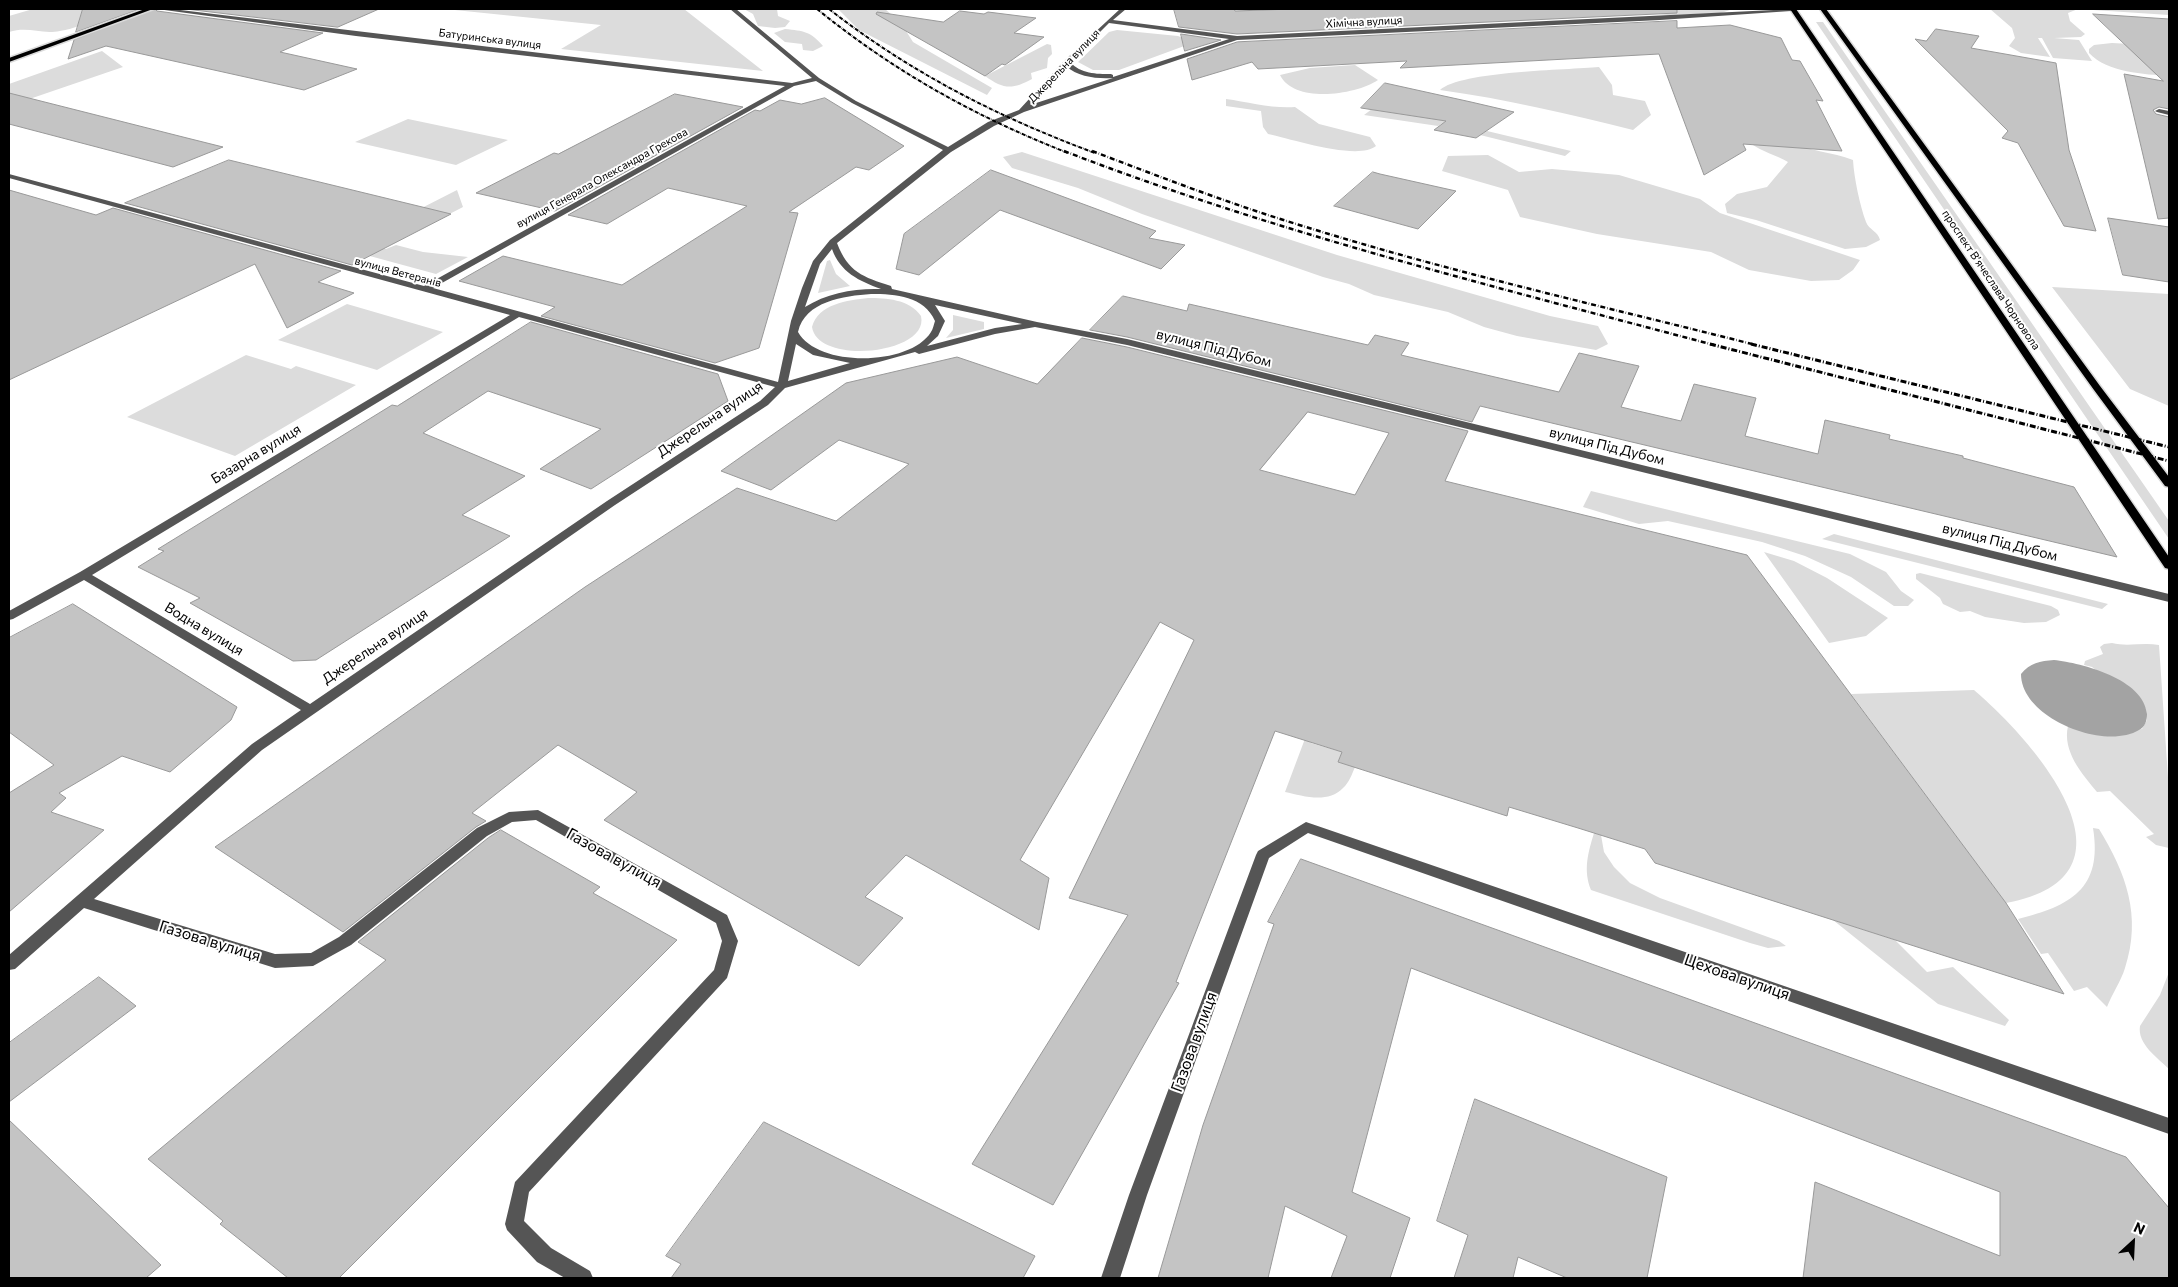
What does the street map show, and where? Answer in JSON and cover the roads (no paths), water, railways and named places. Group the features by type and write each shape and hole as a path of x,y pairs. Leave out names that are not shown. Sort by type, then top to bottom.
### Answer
{"main road":[{"path":"9,60 150,9"},
{"name":"проспект Вʼячеслава Чорновола","path":"1792,9 2169,565"},
{"name":"проспект Вʼячеслава Чорновола","path":"1823,9 2169,484"}],"street":[{"name":"Батуринська вулиця","path":"160,9 330,31 792,85 817,79"},
{"path":"733,9 817,79 854,102 948,150"},
{"name":"Джерельна вулиця","path":"782,386 796,321 816,263 833,242 948,150 992,124 1021,111 1108,20 1123,9"},
{"name":"Хімічна вулиця","path":"1108,20 1236,38 1670,17 1792,9"},
{"name":"Хімічна вулиця","path":"1021,111 1236,38"},
{"path":"1066,62 1069,67 1081,73 1098,76 1121,76"},
{"name":"вулиця Генерала Олександра Грекова","path":"423,290 792,85"},
{"path":"2159,111 2169,113"},
{"name":"вулиця Ветеранів","path":"9,176 782,386"},
{"path":"794,333 801,345 817,355 840,360 868,361 894,357 919,348 935,335 940,321 933,308 917,298 858,278 839,260 833,242"},
{"path":"796,321 809,308 837,297 854,293 880,291 905,294"},
{"name":"вулиця Під Дубом","path":"917,298 1037,325 1128,342 1656,474 2169,598"},
{"name":"Базарна вулиця","path":"9,616 84,575 517,315"},
{"name":"вулиця Під Дубом","path":"894,357 995,331 1037,325"},
{"name":"Джерельна вулиця","path":"9,964 257,747 309,709 611,503 764,403 782,386 868,361"},
{"name":"Водна вулиця","path":"84,575 309,709"},
{"name":"Газова вулиця","path":"82,901 275,961 313,959 345,941 482,832 509,817 538,815 722,919 730,941 721,973 521,1188 514,1224 544,1255 583,1278"},
{"name":"Газова вулиця","path":"1110,1278 1138,1195 1263,855 1306,827"},
{"name":"Цехова вулиця","path":"1306,827 2169,1126"}],"railway":[{"path":"817,9 876,53 936,91 1000,124 1068,153"},
{"path":"829,9 892,53 956,91 1024,124 1095,153"},
{"path":"1064,151 1224,208 1305,233 1468,280 1714,345"},
{"path":"1092,151 1252,210 1362,244 1474,275 1756,345"},
{"path":"1710,344 2169,461"},
{"path":"1751,344 2169,447"}]}
